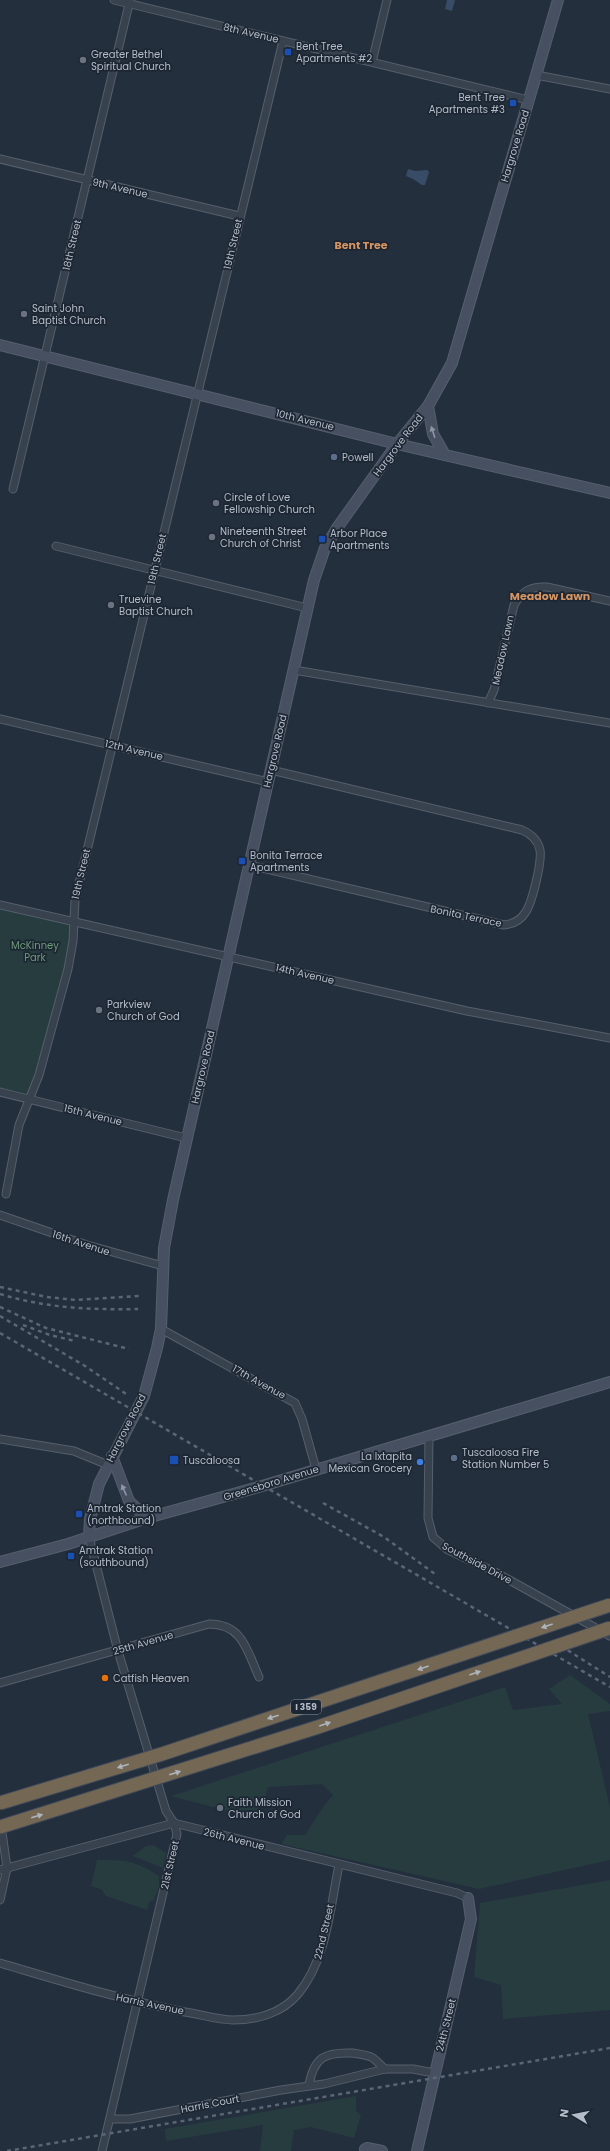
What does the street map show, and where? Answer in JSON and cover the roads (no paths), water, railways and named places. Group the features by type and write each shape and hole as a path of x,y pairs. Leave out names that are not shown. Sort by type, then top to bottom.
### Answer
{"highway":[{"name":"I 359","path":"0,1804 169,1752 610,1605"},
{"name":"I 359","path":"0,1827 318,1727 610,1628"}],"main road":[{"name":"Hargrove Road","path":"90,1537 89,1524 93,1505 110,1461 144,1396 161,1329 163,1266 168,1227 186,1138 314,580 328,542 397,444 428,406 452,363 558,0"},
{"name":"10th Avenue","path":"0,345 397,444 610,493"},
{"path":"428,406 433,434 445,455"},
{"name":"Greensboro Avenue","path":"0,1562 90,1537 147,1518 262,1486 610,1382"},
{"path":"110,1461 129,1502 147,1518"},
{"name":"24th Street","path":"417,2151 434,2072 471,1919 468,1898"},
{"path":"363,2150 368,2148 382,2151"}],"street":[{"name":"8th Avenue","path":"114,0 130,2 283,41 528,100"},
{"path":"372,62 387,0"},
{"name":"18th Street","path":"13,489 130,2"},
{"name":"19th Street","path":"6,1194 19,1125 30,1100 66,976 74,923 75,900 155,570 196,393 283,41"},
{"path":"536,75 610,89"},
{"name":"9th Avenue","path":"0,160 239,216"},
{"path":"56,546 307,608"},
{"name":"Meadow Lawn","path":"488,702 494,690 514,605 519,596 532,588 547,587 610,601"},
{"path":"294,670 610,723"},
{"name":"12th Avenue","path":"0,719 268,782"},
{"name":"Bonita Terrace","path":"249,866 504,925 518,920 528,909 540,862 540,851 536,840 522,830 271,770"},
{"name":"14th Avenue","path":"0,905 467,1011 610,1038"},
{"name":"15th Avenue","path":"0,1092 186,1138"},
{"name":"16th Avenue","path":"0,1215 87,1245 163,1266"},
{"name":"17th Avenue","path":"161,1329 286,1396 295,1403 302,1419 316,1469"},
{"name":"Southside Drive","path":"429,1436 428,1518 433,1537 448,1550 495,1572 610,1636"},
{"path":"0,1439 74,1451 110,1461"},
{"name":"21st Street","path":"90,1537 118,1650 166,1811 174,1823 177,1834 102,2151"},
{"name":"25th Avenue","path":"0,1683 200,1626 219,1624 229,1627 237,1633 259,1677"},
{"path":"0,1823 4,1840 4,1869 0,1900"},
{"name":"26th Avenue","path":"4,1869 174,1823 457,1893 468,1898"},
{"name":"22nd Street","path":"298,1995 313,1972 320,1954 339,1865"},
{"name":"Harris Avenue","path":"0,1963 137,2003 232,2020 252,2019 272,2013 289,2003 298,1995"},
{"path":"309,2085 315,2066 322,2059 334,2052 360,2054 372,2058 385,2069"},
{"name":"Harris Court","path":"110,2119 130,2119 309,2085 324,2084 385,2069 413,2069 434,2072"}],"water":[{"path":"447,0 455,0 452,11 445,9"},
{"path":"408,169 415,171 427,170 429,172 425,185 422,185 406,176"}],"railway":[{"path":"0,1287 47,1297 76,1300 140,1296"},
{"path":"0,1294 17,1299 68,1307 138,1309"},
{"path":"0,1307 46,1328 129,1349"},
{"path":"0,1316 85,1366 129,1396"},
{"path":"23,1325 50,1335 75,1341"},
{"path":"0,1333 610,1687"},
{"path":"323,1503 384,1537 435,1574"},
{"path":"561,1646 610,1677"},
{"path":"7,2151 610,2048"}],"place":[{"name":"Bent Tree Apartments #2","path":"288,52"},
{"name":"Greater Bethel Spiritual Church","path":"83,60"},
{"name":"Bent Tree Apartments #3","path":"513,103"},
{"name":"Saint John Baptist Church","path":"24,314"},
{"name":"Powell","path":"334,457"},
{"name":"Circle of Love Fellowship Church","path":"216,503"},
{"name":"Nineteenth Street Church of Christ","path":"212,537"},
{"name":"Arbor Place Apartments","path":"322,539"},
{"name":"Truevine Baptist Church","path":"111,605"},
{"name":"Bonita Terrace Apartments","path":"242,861"},
{"name":"Parkview Church of God","path":"99,1010"},
{"name":"Tuscaloosa Fire Station Number 5","path":"454,1458"},
{"name":"Tuscaloosa","path":"174,1460"},
{"name":"La Ixtapita Mexican Grocery","path":"420,1462"},
{"name":"Amtrak Station (northbound)","path":"79,1514"},
{"name":"Amtrak Station (southbound)","path":"71,1556"},
{"name":"Catfish Heaven","path":"105,1678"},
{"name":"Faith Mission Church of God","path":"220,1808"}],"district":[{"name":"Bent Tree","path":"361,245"},
{"name":"Meadow Lawn","path":"550,596"}],"park label":[{"name":"McKinney Park","path":"35,950"}]}
